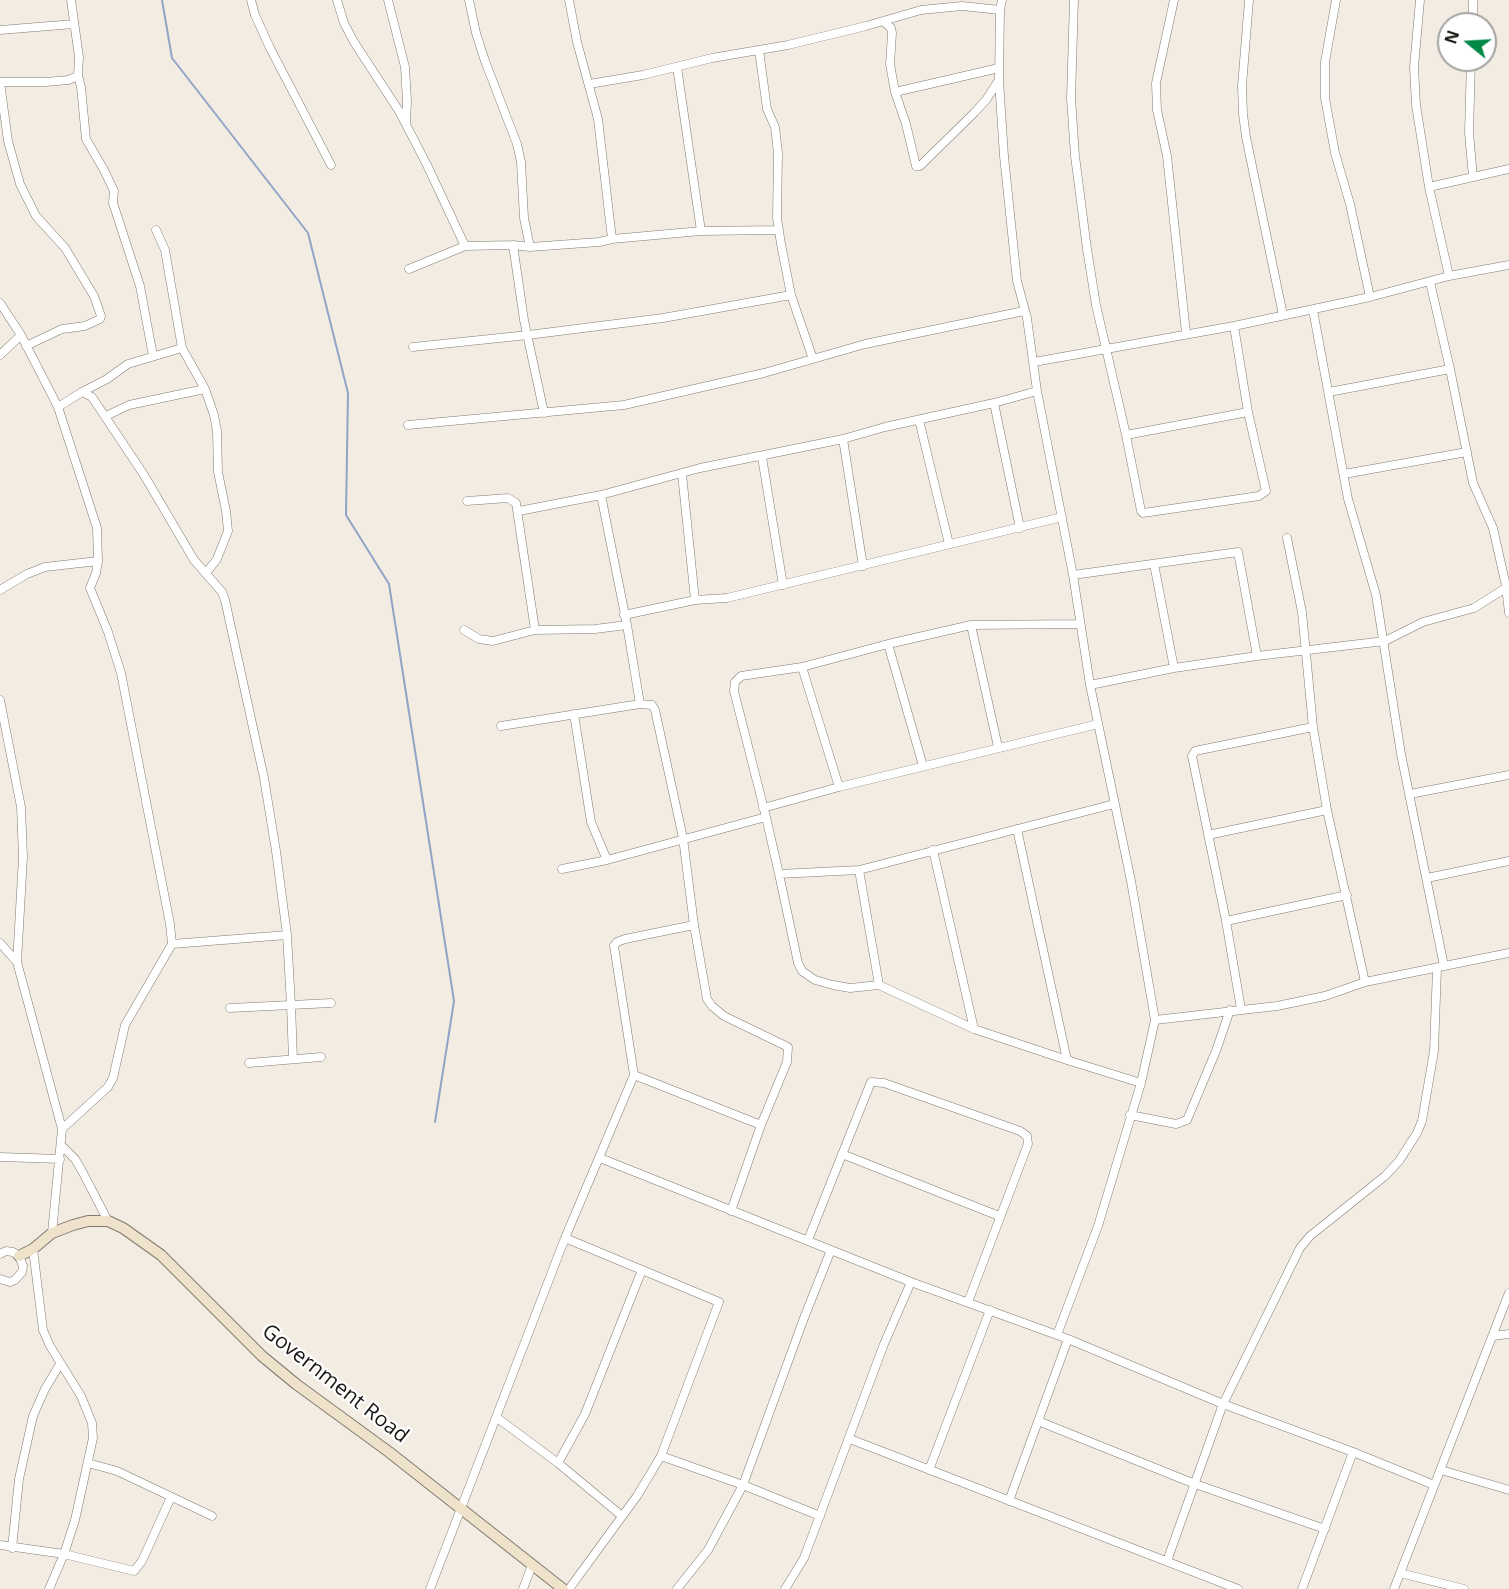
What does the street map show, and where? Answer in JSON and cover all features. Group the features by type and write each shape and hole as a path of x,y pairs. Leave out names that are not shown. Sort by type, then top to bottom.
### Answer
{"street":[{"path":"71,0 79,57 78,76 86,139 114,191 113,203 140,286 153,356"},
{"path":"251,0 255,15 270,48 331,165"},
{"path":"337,0 344,23 406,124 465,246"},
{"path":"388,0 405,67 406,124"},
{"path":"469,0 485,61 517,144 524,218 530,247"},
{"path":"569,0 601,139 612,239"},
{"path":"1002,0 999,80 1012,246 1019,296 1034,362 1037,391 1073,575 1090,686 1131,881 1155,1020 1141,1083 1098,1226 1057,1335"},
{"path":"1074,0 1071,98 1076,156 1096,305 1143,513 1259,496 1266,491 1248,412 1234,326"},
{"path":"1174,0 1156,83 1157,110 1167,156 1186,333"},
{"path":"1249,0 1242,86 1243,114 1283,315"},
{"path":"1336,0 1325,62 1325,98 1335,153 1350,204 1370,297"},
{"path":"1420,0 1414,83 1429,187 1449,276"},
{"path":"589,84 788,45 921,10 962,6 1000,10"},
{"path":"883,21 891,28 890,64 895,92 917,167 986,100 999,80"},
{"path":"0,30 74,24"},
{"path":"759,50 767,109 774,127 778,153 779,230 791,296 813,359"},
{"path":"677,67 701,231"},
{"path":"895,92 999,68"},
{"path":"1472,72 1469,133 1473,177"},
{"path":"26,346 62,329 85,326 100,319 101,316 94,296 65,248 36,216 20,184 8,141 0,82 45,82 68,80 78,76"},
{"path":"1429,187 1509,169"},
{"path":"156,230 165,250 182,348 205,389 215,423 218,472 228,531 218,559 206,573"},
{"path":"409,268 465,246 530,247 701,231 779,230"},
{"path":"513,245 544,413"},
{"path":"1034,362 1314,310 1449,276 1509,265"},
{"path":"1430,282 1473,483 1492,528 1508,586 1509,613"},
{"path":"413,346 528,335 663,318 791,296"},
{"path":"0,303 21,335 58,407 97,528 98,561 90,588 108,632 121,673 168,908 172,944 125,1025 113,1078 108,1087 62,1129"},
{"path":"1167,1561 1223,1404 1300,1248 1310,1236 1385,1176 1399,1161 1422,1120 1434,1051 1441,967 1427,878 1393,709 1384,641 1370,572 1348,499 1314,310"},
{"path":"408,425 624,405 692,390 876,342 1024,311"},
{"path":"0,356 21,335"},
{"path":"58,407 129,364 182,348"},
{"path":"1329,392 1450,369"},
{"path":"106,416 129,405 205,389"},
{"path":"519,511 601,495 700,468 843,439 1037,391"},
{"path":"82,392 92,397 106,416 191,555 222,592 264,777 279,871 286,935 293,1059"},
{"path":"994,403 1020,528"},
{"path":"1126,435 1248,412"},
{"path":"919,420 949,544"},
{"path":"843,439 863,566"},
{"path":"1344,474 1467,452"},
{"path":"762,457 783,585"},
{"path":"682,474 695,600"},
{"path":"601,495 640,704"},
{"path":"467,501 511,498 516,503 535,630"},
{"path":"624,615 695,600 727,598 1062,517"},
{"path":"1287,538 1302,612 1313,727 1328,810 1365,982"},
{"path":"1073,575 1238,552 1257,656"},
{"path":"0,590 27,574 45,567 98,561"},
{"path":"1154,564 1174,668"},
{"path":"1090,686 1174,668 1384,641 1423,622 1474,608 1508,586"},
{"path":"1079,624 970,625 802,667 741,676 735,682 734,691 766,817 798,963 802,971 815,980 833,985 850,988 879,986 974,1029 1141,1083"},
{"path":"464,630 479,639 493,641 535,630 595,629 627,625"},
{"path":"970,625 998,747"},
{"path":"888,644 924,766"},
{"path":"802,667 839,787"},
{"path":"0,700 21,807 23,857 17,962 62,1129 52,1233"},
{"path":"501,726 640,704 652,705 655,710 683,838 704,991 712,1006 724,1016 788,1047 787,1062 761,1125 731,1211"},
{"path":"574,714 591,822 607,860"},
{"path":"763,808 998,747 1098,724"},
{"path":"1240,1009 1226,921 1193,753 1313,727"},
{"path":"1410,794 1509,775"},
{"path":"779,874 859,870 1114,804"},
{"path":"1208,835 1328,810"},
{"path":"562,869 607,860 766,817"},
{"path":"1017,830 1067,1060"},
{"path":"933,849 974,1029"},
{"path":"1427,878 1509,861"},
{"path":"859,870 879,986"},
{"path":"1226,921 1347,895"},
{"path":"430,1589 565,1238 634,1076 614,946 625,939 694,925"},
{"path":"172,944 286,935"},
{"path":"0,943 17,962"},
{"path":"1155,1020 1277,1006 1325,996 1365,982 1509,953"},
{"path":"230,1008 331,1003"},
{"path":"1130,1115 1176,1124 1187,1120 1216,1051 1230,1010"},
{"path":"249,1063 321,1057"},
{"path":"634,1076 761,1125"},
{"path":"808,1240 871,1082 884,1083 1020,1131 1027,1136 1028,1144 968,1302"},
{"path":"19,1256 33,1249 52,1233 80,1223 108,1221 82,1171 62,1145"},
{"path":"842,1154 999,1216"},
{"path":"0,1157 60,1159"},
{"path":"600,1158 911,1282 1068,1339 1223,1404 1434,1485"},
{"name":"Government Road","path":"108,1221 144,1241 161,1255 262,1356 296,1384 389,1452 563,1589"},
{"path":"565,1238 719,1302 661,1456 643,1488 569,1589"},
{"path":"33,1249 42,1330 60,1364 81,1396 92,1423 93,1438 75,1520 50,1589"},
{"path":"677,1589 708,1550 743,1485 831,1250"},
{"path":"0,1254 6,1251 13,1252 19,1256 23,1266 19,1277 10,1282 0,1279"},
{"path":"558,1463 585,1414 642,1270"},
{"path":"785,1589 804,1558 884,1344 911,1282"},
{"path":"1394,1589 1509,1293"},
{"path":"929,1470 990,1310"},
{"path":"1493,1336 1509,1334"},
{"path":"1009,1501 1068,1339"},
{"path":"12,1548 19,1479 33,1416 60,1364"},
{"path":"496,1417 558,1463 622,1516"},
{"path":"1038,1421 1195,1484 1325,1529"},
{"path":"850,1439 1238,1589"},
{"path":"1302,1589 1353,1452"},
{"path":"661,1456 743,1485 820,1516"},
{"path":"88,1462 117,1471 212,1516"},
{"path":"1441,1470 1509,1490"},
{"path":"0,1545 64,1554 134,1571 142,1561 171,1497"},
{"path":"523,1589 532,1565"},
{"path":"1400,1574 1464,1589"}],"waterway":[{"path":"162,0 172,58 308,233 348,393 346,515 389,584 454,1001 435,1122"}]}
